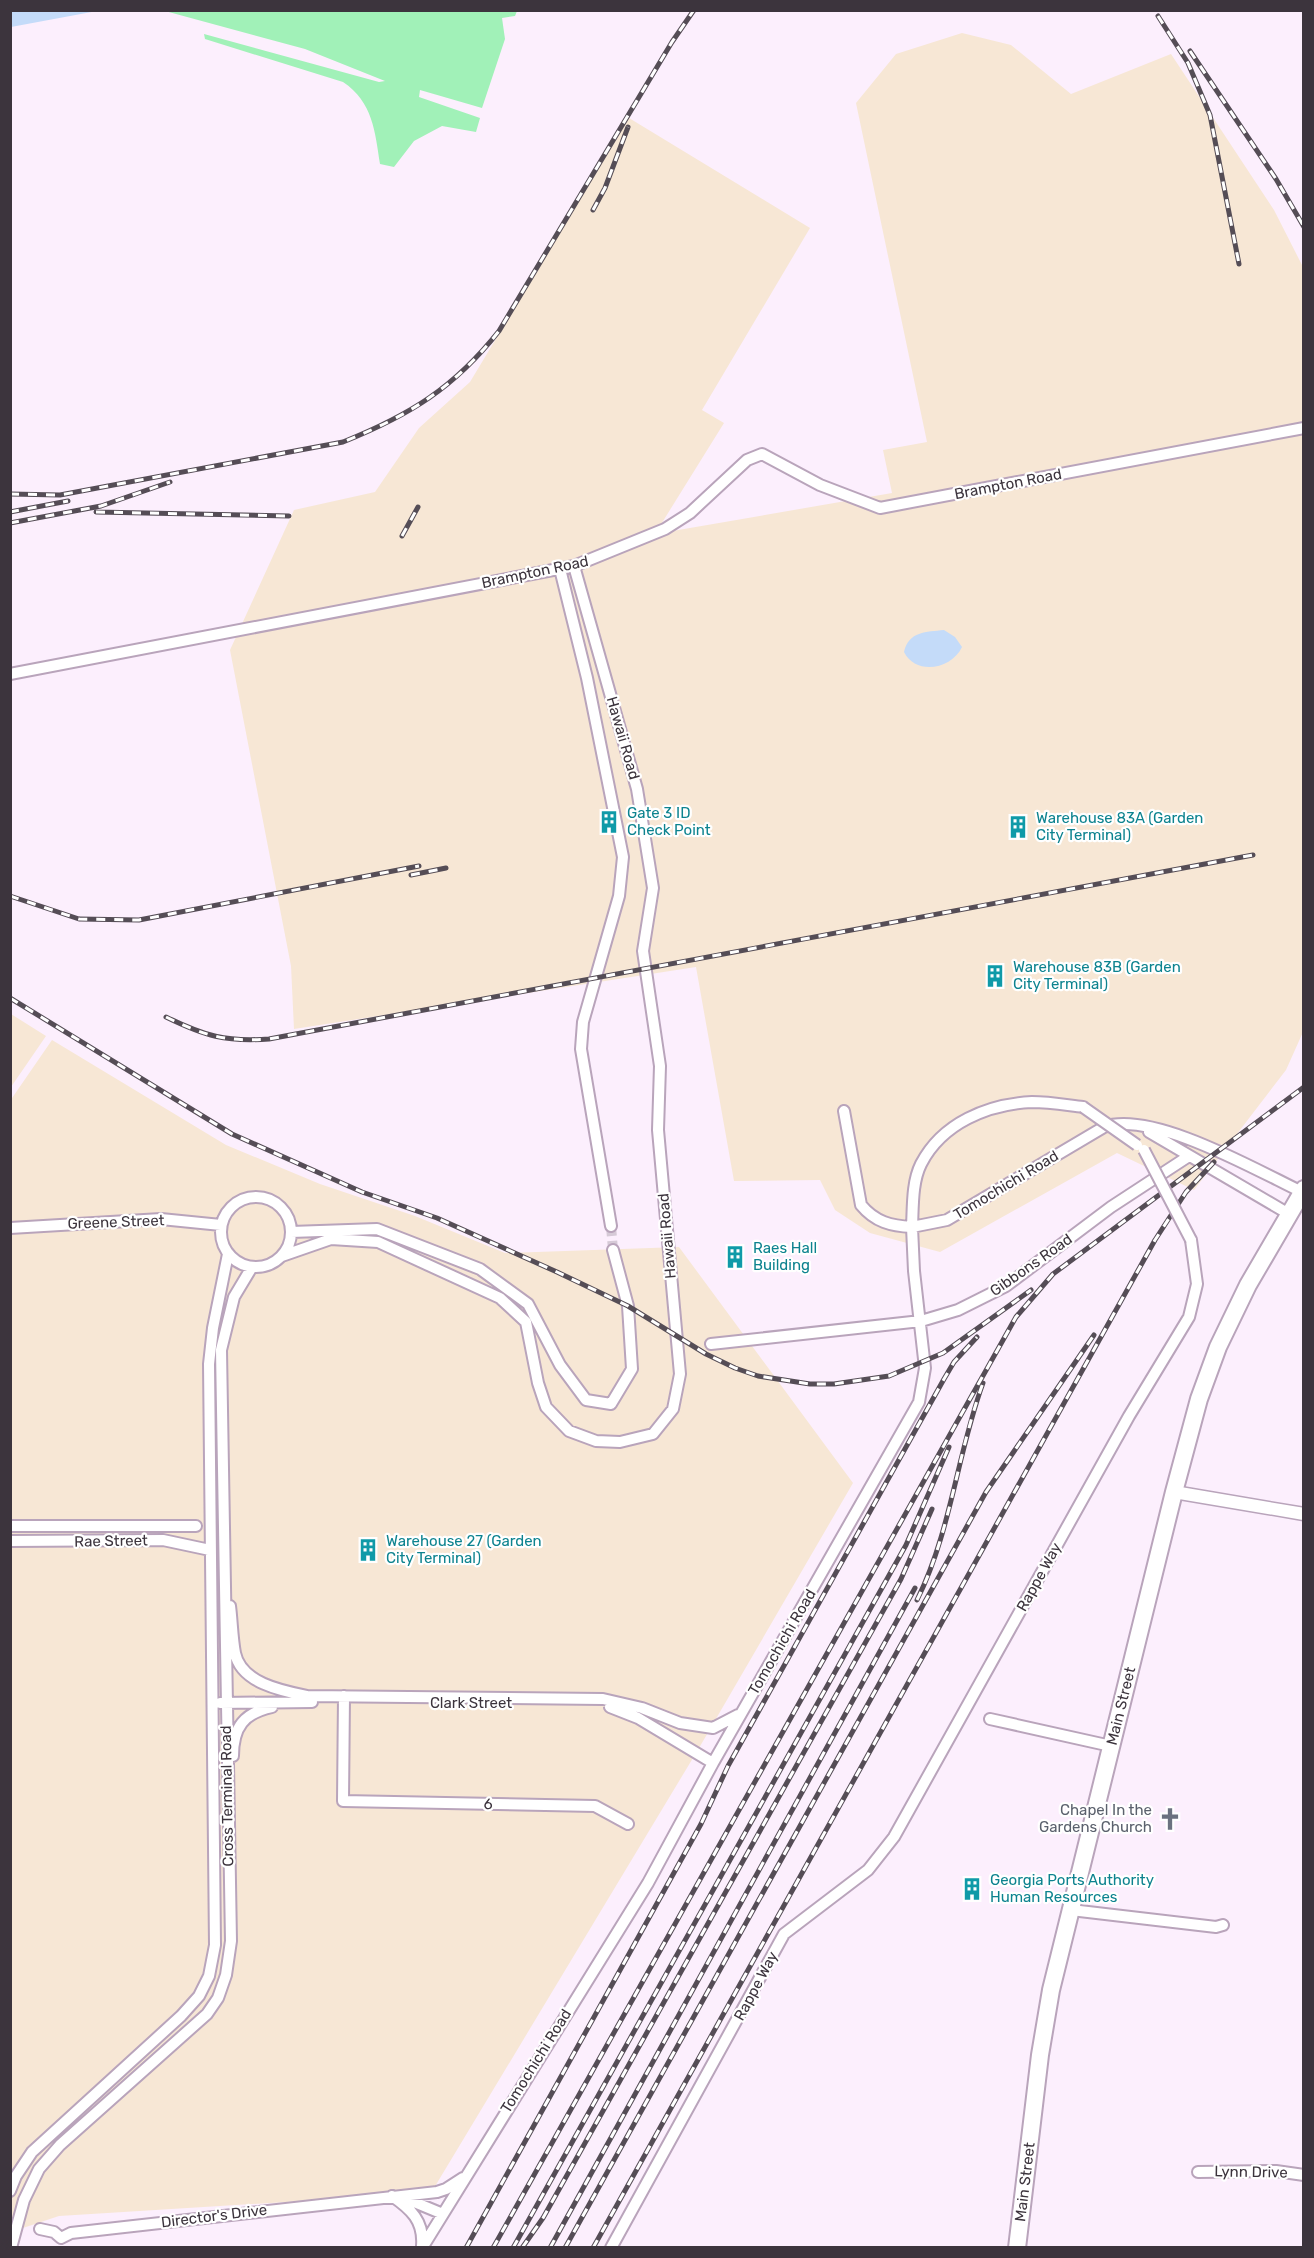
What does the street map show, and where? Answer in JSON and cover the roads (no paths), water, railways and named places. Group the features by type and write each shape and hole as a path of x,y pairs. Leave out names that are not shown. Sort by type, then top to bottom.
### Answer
{"main road":[{"name":"Main Street","path":"1017,2247 1046,2019 1174,1491 1199,1399 1218,1347 1248,1285 1303,1190"}],"street":[{"name":"Brampton Road","path":"10,674 574,566 665,529 690,513 747,460 762,454 837,493 880,508 1304,428"},
{"name":"Hawaii Road","path":"282,1256 331,1239 378,1242 500,1298 526,1322 538,1383 546,1407 569,1431 596,1441 620,1442 653,1434 673,1409 680,1374 658,1130 660,1066 643,951 653,888 637,789 574,566"},
{"name":"Hawaii Road","path":"560,569 587,678 623,857 619,896 583,1022 581,1049 605,1206 611,1226"},
{"name":"Rappe Way","path":"611,2247 784,1934 868,1870 894,1837 1129,1416 1189,1317 1197,1284 1191,1240 1140,1147 1083,1107 1032,1102 980,1112 944,1132 921,1164 914,1191 912,1227"},
{"path":"844,1111 861,1206 870,1216 881,1222 912,1227"},
{"name":"Tomochichi Road","path":"422,2247 648,1883 712,1763 919,1402 925,1368 914,1270 912,1227 947,1220 1104,1126 1125,1122 1136,1124"},
{"path":"1136,1124 1289,1214"},
{"path":"1136,1124 1201,1143 1303,1190"},
{"name":"Gibbons Road","path":"711,1344 921,1321 958,1310 1006,1286 1112,1207 1189,1156"},
{"path":"265,1198 284,1211 291,1232 290,1243 282,1256 269,1265 252,1267 237,1262 228,1254 221,1235 221,1225 233,1206 243,1200 265,1198"},
{"name":"Greene Street","path":"10,1228 161,1220 221,1225"},
{"path":"291,1232 376,1229 480,1269 528,1304 560,1365 586,1400 611,1404 632,1369 628,1306 613,1250"},
{"name":"Cross Terminal Road","path":"10,2191 16,2176 32,2152 181,2016 199,1995 208,1976 215,1945 209,1364 213,1328 228,1254"},
{"name":"Cross Terminal Road","path":"11,2247 24,2200 46,2161 60,2145 194,2027 218,1998 226,1976 231,1941 221,1350 234,1297 252,1267"},
{"path":"1174,1491 1304,1514"},
{"name":"Rae Street","path":"10,1526 196,1526"},
{"name":"Rae Street","path":"10,1540 163,1540 210,1550"},
{"name":"Clark Street","path":"224,1554 235,1655 248,1674 259,1682 279,1690 307,1696 344,1700 596,1705 616,1708 638,1718 712,1763"},
{"name":"Clark Street","path":"214,1703 603,1699 642,1708 680,1723 714,1728 741,1713"},
{"name":"6","path":"344,1700 343,1801 595,1806 628,1824"},
{"path":"227,1806 233,1792 233,1746 237,1727 246,1716 295,1702"},
{"path":"990,1719 1111,1746"},
{"path":"1071,1910 1150,1920 1223,1925"},
{"name":"Lynn Drive","path":"1198,2172 1276,2170 1304,2175"},
{"name":"Director's Drive","path":"40,2229 54,2232 60,2238 71,2233 436,2192 446,2189 466,2176"},
{"path":"392,2196 408,2197 443,2214"},
{"path":"392,2196 415,2215 421,2226 422,2247"}],"water":[{"path":"11,10 97,11 11,27"},
{"path":"944,630 955,637 962,647 957,655 942,665 925,667 910,660 904,652 906,645 914,636"}],"tunnel":[{"path":"611,1226 613,1250"}],"railway":[{"path":"10,494 60,495 343,442 389,421 429,398 465,369 499,331 672,42 694,10"},
{"path":"1158,16 1188,63 1210,115 1239,264"},
{"path":"1190,51 1276,179 1304,227"},
{"path":"593,210 605,188 628,127"},
{"path":"10,523 101,506 170,482"},
{"path":"10,512 68,501"},
{"path":"402,536 418,507"},
{"path":"96,512 289,516"},
{"path":"166,1017 192,1029 216,1036 240,1040 269,1039 1253,855"},
{"path":"10,896 79,919 139,920 419,866"},
{"path":"411,875 446,868"},
{"path":"10,998 232,1134 362,1192 437,1218 557,1272 628,1306 706,1354 758,1376 810,1384 834,1384 889,1376 943,1353 1031,1290"},
{"path":"493,2248 1016,1317 1053,1274 1304,1087"},
{"path":"593,2248 1155,1240 1186,1192 1214,1162"},
{"path":"565,2248 986,1492 1094,1335"},
{"path":"466,2248 701,1824 728,1766 944,1379 954,1362 977,1337"},
{"path":"917,1600 938,1547 966,1437 983,1383"},
{"path":"513,2248 906,1545 949,1447"},
{"path":"522,2248 543,2218 901,1579 932,1509"},
{"path":"550,2248 915,1588"}],"place":[{"name":"Gate 3 ID Check Point","path":"609,822"},
{"name":"Warehouse 83A (Garden City Terminal)","path":"1018,827"},
{"name":"Warehouse 83B (Garden City Terminal)","path":"995,976"},
{"name":"Raes Hall Building","path":"735,1257"},
{"name":"Warehouse 27 (Garden City Terminal)","path":"368,1550"},
{"name":"Chapel In the Gardens Church","path":"1170,1819"},
{"name":"Georgia Ports Authority Human Resources","path":"972,1889"}]}
